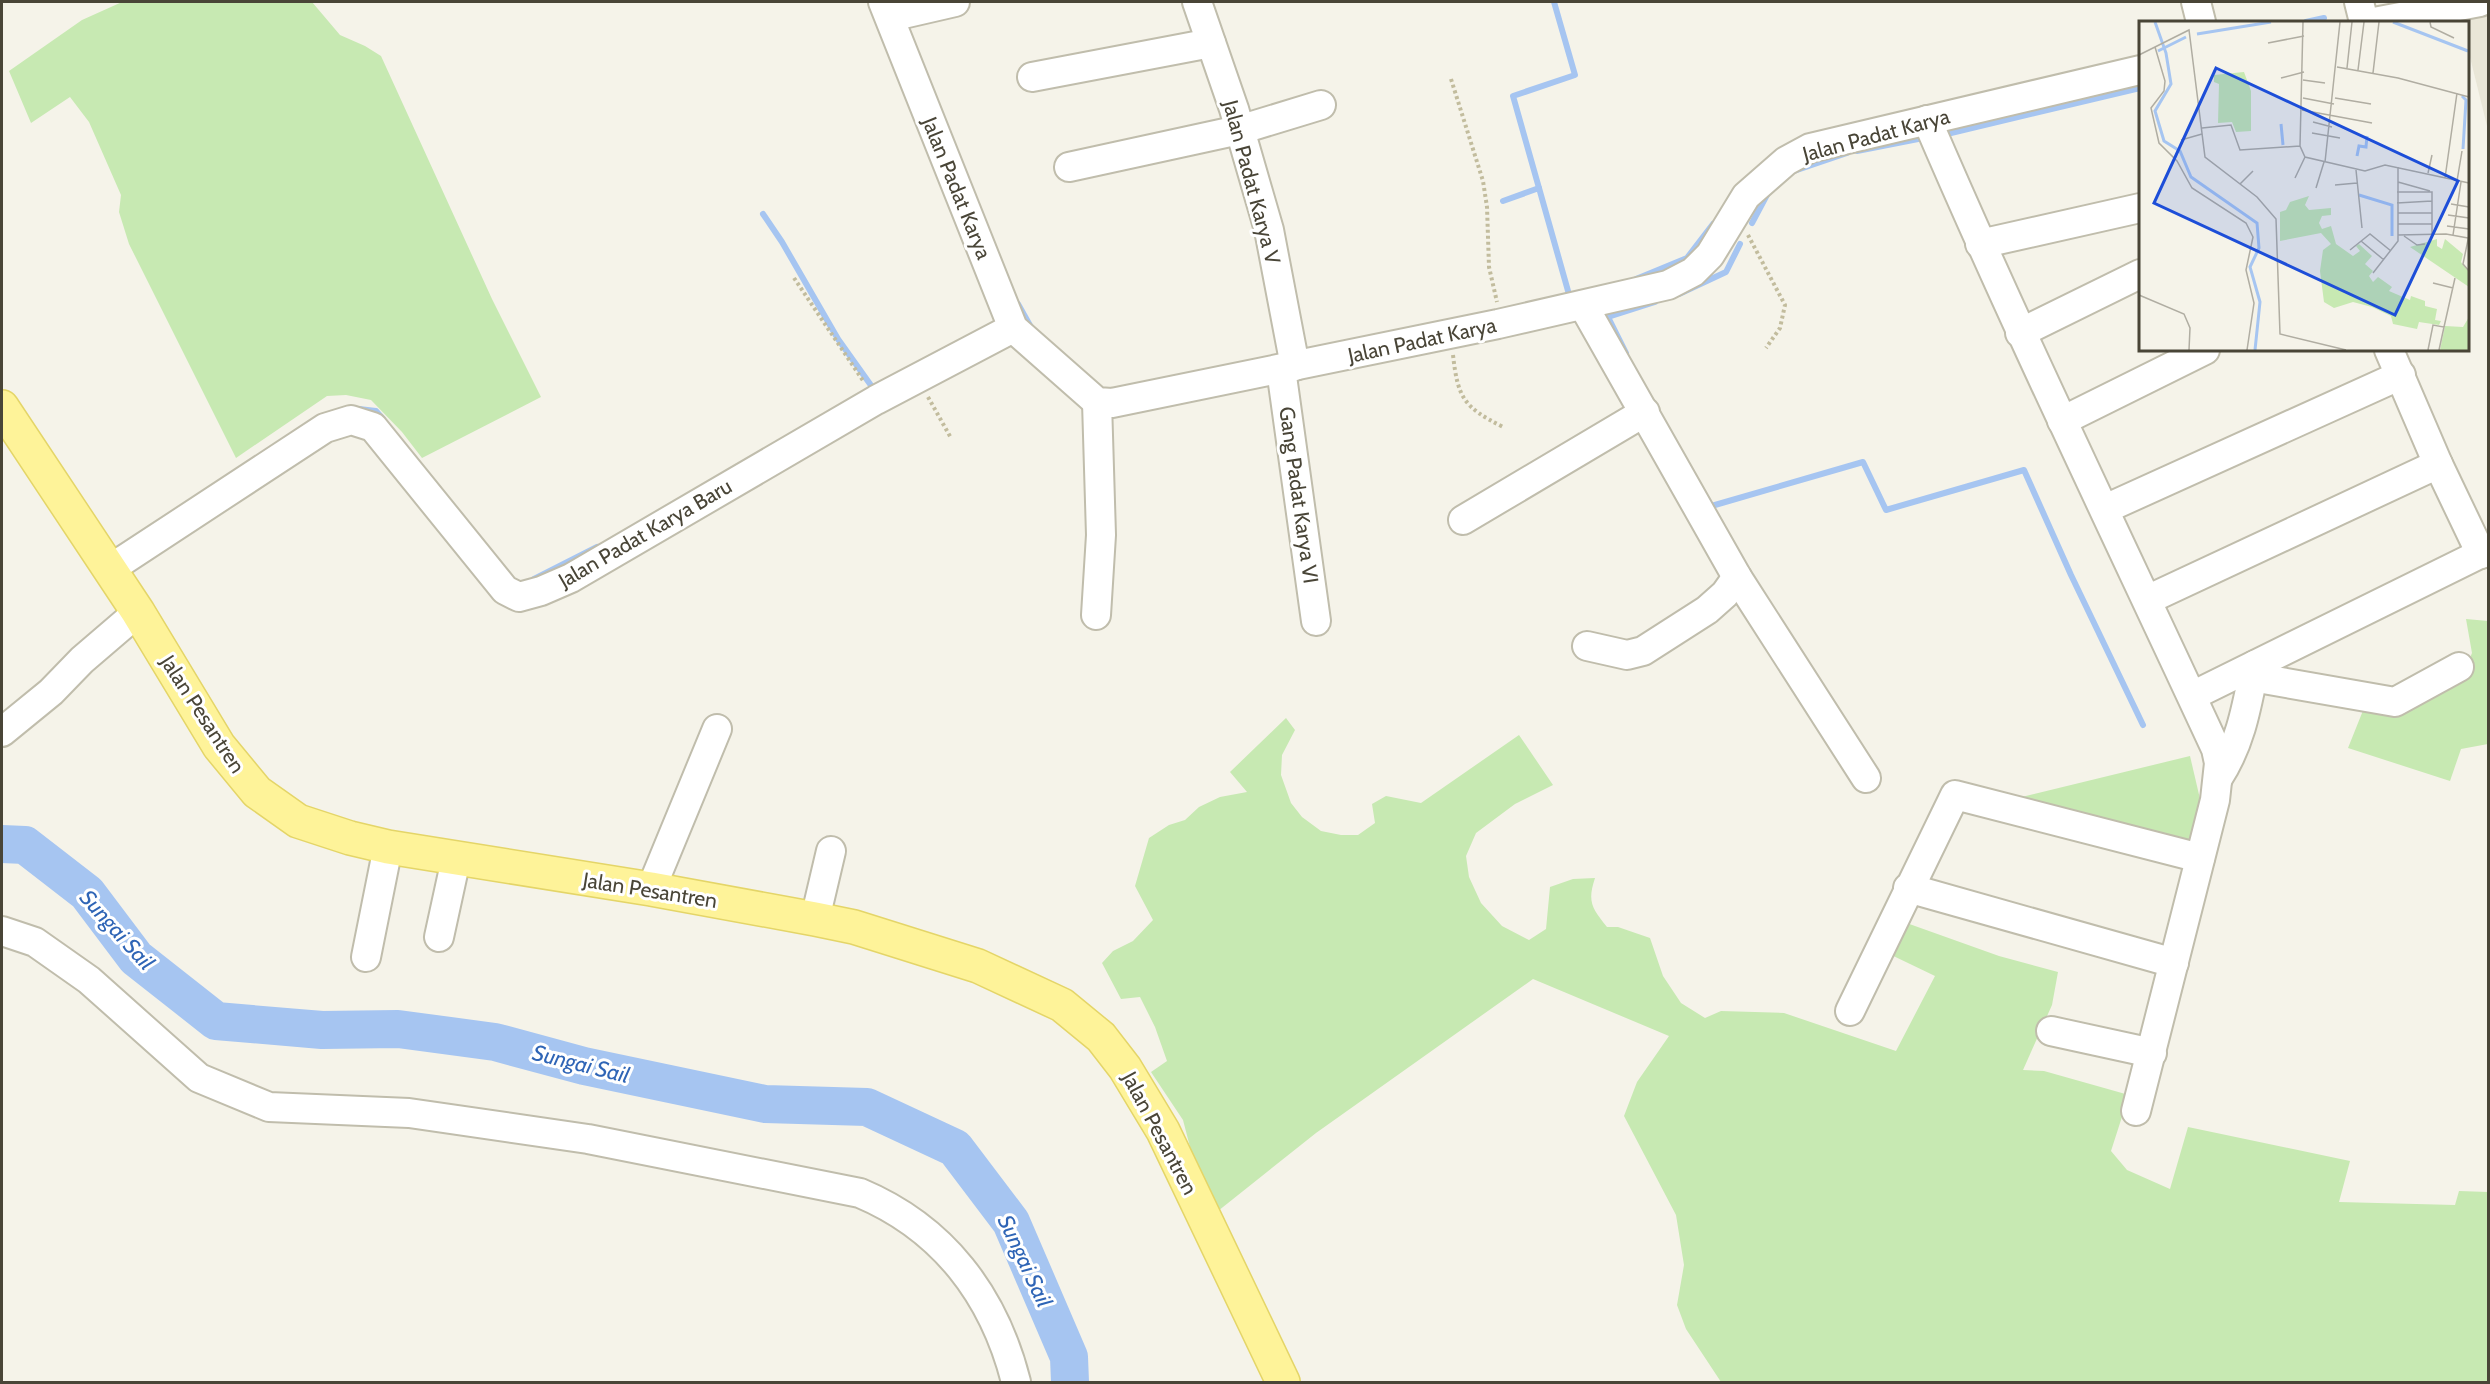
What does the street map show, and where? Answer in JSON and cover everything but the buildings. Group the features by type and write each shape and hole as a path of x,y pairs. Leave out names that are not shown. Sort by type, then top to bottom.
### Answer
{"main road":[{"name":"Jalan Pesantren","path":"2,407 138,612 219,746 256,792 298,821 388,848 651,889 854,927 978,966 1062,1005 1101,1037 1125,1068 1163,1131 1283,1383"}],"street":[{"path":"886,9 956,2"},
{"name":"Jalan Padat Karya V","path":"1197,2 1269,230 1288,368"},
{"path":"2196,2 2201,21"},
{"path":"2359,2 2364,21"},
{"path":"2379,21 2480,2"},
{"name":"Jalan Padat Karya","path":"886,9 1014,328 1097,402 1112,404 1498,324 1668,285 1693,273 1710,255 1746,196 1761,181 1786,161 1810,148 2139,70"},
{"path":"1032,77 1211,43"},
{"path":"1069,167 1239,130 1321,105"},
{"path":"1927,120 2020,333 2105,509 2216,749 2218,778 2215,800 2136,1111"},
{"path":"1980,244 2139,208"},
{"path":"2020,333 2139,274"},
{"path":"1583,305 1737,577 1866,778"},
{"name":"Jalan Padat Karya Baru","path":"110,569 325,428 351,420 373,427 505,590 519,597 541,591 571,578 876,400 1014,328"},
{"path":"2062,422 2203,351"},
{"path":"2192,696 2254,671 2485,552 2438,464 2389,351"},
{"name":"Gang Padat Karya VI","path":"1288,368 1317,621"},
{"path":"2105,509 2401,375"},
{"path":"1096,615 1101,535 1097,402"},
{"path":"1463,520 1645,412"},
{"path":"2147,600 2438,464"},
{"path":"1587,646 1627,655 1643,651 1707,610 1725,594 1737,577"},
{"path":"2,732 51,692 82,660 138,612"},
{"path":"2254,671 2395,702 2459,667"},
{"path":"2218,778 2230,760 2237,742 2247,708 2254,671"},
{"path":"651,889 717,729"},
{"path":"1850,1011 1954,795 2200,858"},
{"path":"366,957 388,848"},
{"path":"815,919 831,851"},
{"path":"439,937 456,859"},
{"path":"1908,888 2174,963"},
{"path":"2,931 35,942 89,980 199,1078 269,1107 409,1113 588,1139 860,1193 887,1204 936,1244 972,1280 990,1309 1010,1359 1016,1383"},
{"path":"2051,1030 2152,1053"}],"path":[{"path":"1451,79 1483,181 1487,207 1489,267 1497,300 1498,324"},
{"path":"1736,214 1785,305 1780,328 1766,348"},
{"path":"794,278 876,400"},
{"path":"1451,333 1460,393 1477,414 1503,427"},
{"path":"918,378 951,438"}],"shaded area":[{"path":"2488,6 2488,130 2469,53 2469,21 2461,21 2458,13"}],"green space":[{"path":"122,2 312,2 340,35 381,56 492,299 541,397 422,458 402,432 371,400 346,395 327,396 236,458 129,244 119,212 121,195 89,122 70,97 31,123 9,71 82,20"},
{"path":"2466,619 2488,621 2488,744 2461,749 2450,781 2348,748 2364,708 2463,674 2472,653"},
{"path":"1286,718 1295,730 1282,755 1281,775 1291,803 1302,817 1321,831 1341,835 1358,835 1375,823 1372,804 1386,796 1421,803 1519,735 1553,785 1515,804 1476,833 1466,856 1469,877 1481,903 1502,926 1529,940 1546,929 1550,887 1573,879 1595,878 1591,893 1592,904 1607,927 1618,927 1650,938 1663,976 1681,1003 1705,1018 1721,1011 1784,1013 1896,1051 1935,976 1883,951 1901,921 1999,956 2058,972 2052,1005 2023,1070 2044,1071 2129,1095 2111,1151 2127,1170 2170,1189 2188,1127 2350,1161 2339,1202 2455,1205 2459,1191 2488,1192 2488,1382 1721,1382 1686,1329 1677,1305 1684,1265 1676,1215 1624,1116 1637,1082 1669,1036 1533,979 1316,1133 1218,1211 1196,1170 1183,1120 1151,1072 1167,1061 1155,1027 1140,997 1121,999 1102,963 1113,951 1133,941 1153,920 1135,886 1149,838 1169,825 1185,820 1199,807 1220,797 1247,792 1230,772"},
{"path":"2190,756 2204,816 2200,826 2184,848 1997,803"}],"waterway":[{"path":"1539,188 1513,96 1575,75 1554,2"},
{"path":"2310,21 2324,18"},
{"path":"1951,133 2139,88"},
{"path":"1857,151 1918,139"},
{"path":"1794,171 1847,153"},
{"path":"1503,201 1539,188 1570,298"},
{"path":"1752,223 1769,191"},
{"path":"763,214 782,242 838,339 875,391"},
{"path":"1636,279 1687,258 1713,224"},
{"path":"1679,294 1726,272 1740,244"},
{"path":"1626,353 1608,317 1655,302"},
{"path":"1018,304 1032,329"},
{"path":"359,409 376,411 383,419"},
{"path":"1707,505 1708,507 1863,462 1886,510 2024,470 2071,575 2143,725"},
{"path":"534,579 597,547"},
{"name":"Sungai Sail","path":"2,844 25,845 87,893 136,958 216,1021 322,1030 398,1029 495,1042 584,1066 765,1104 867,1107 955,1148 1011,1222 1069,1357 1070,1382"}]}
